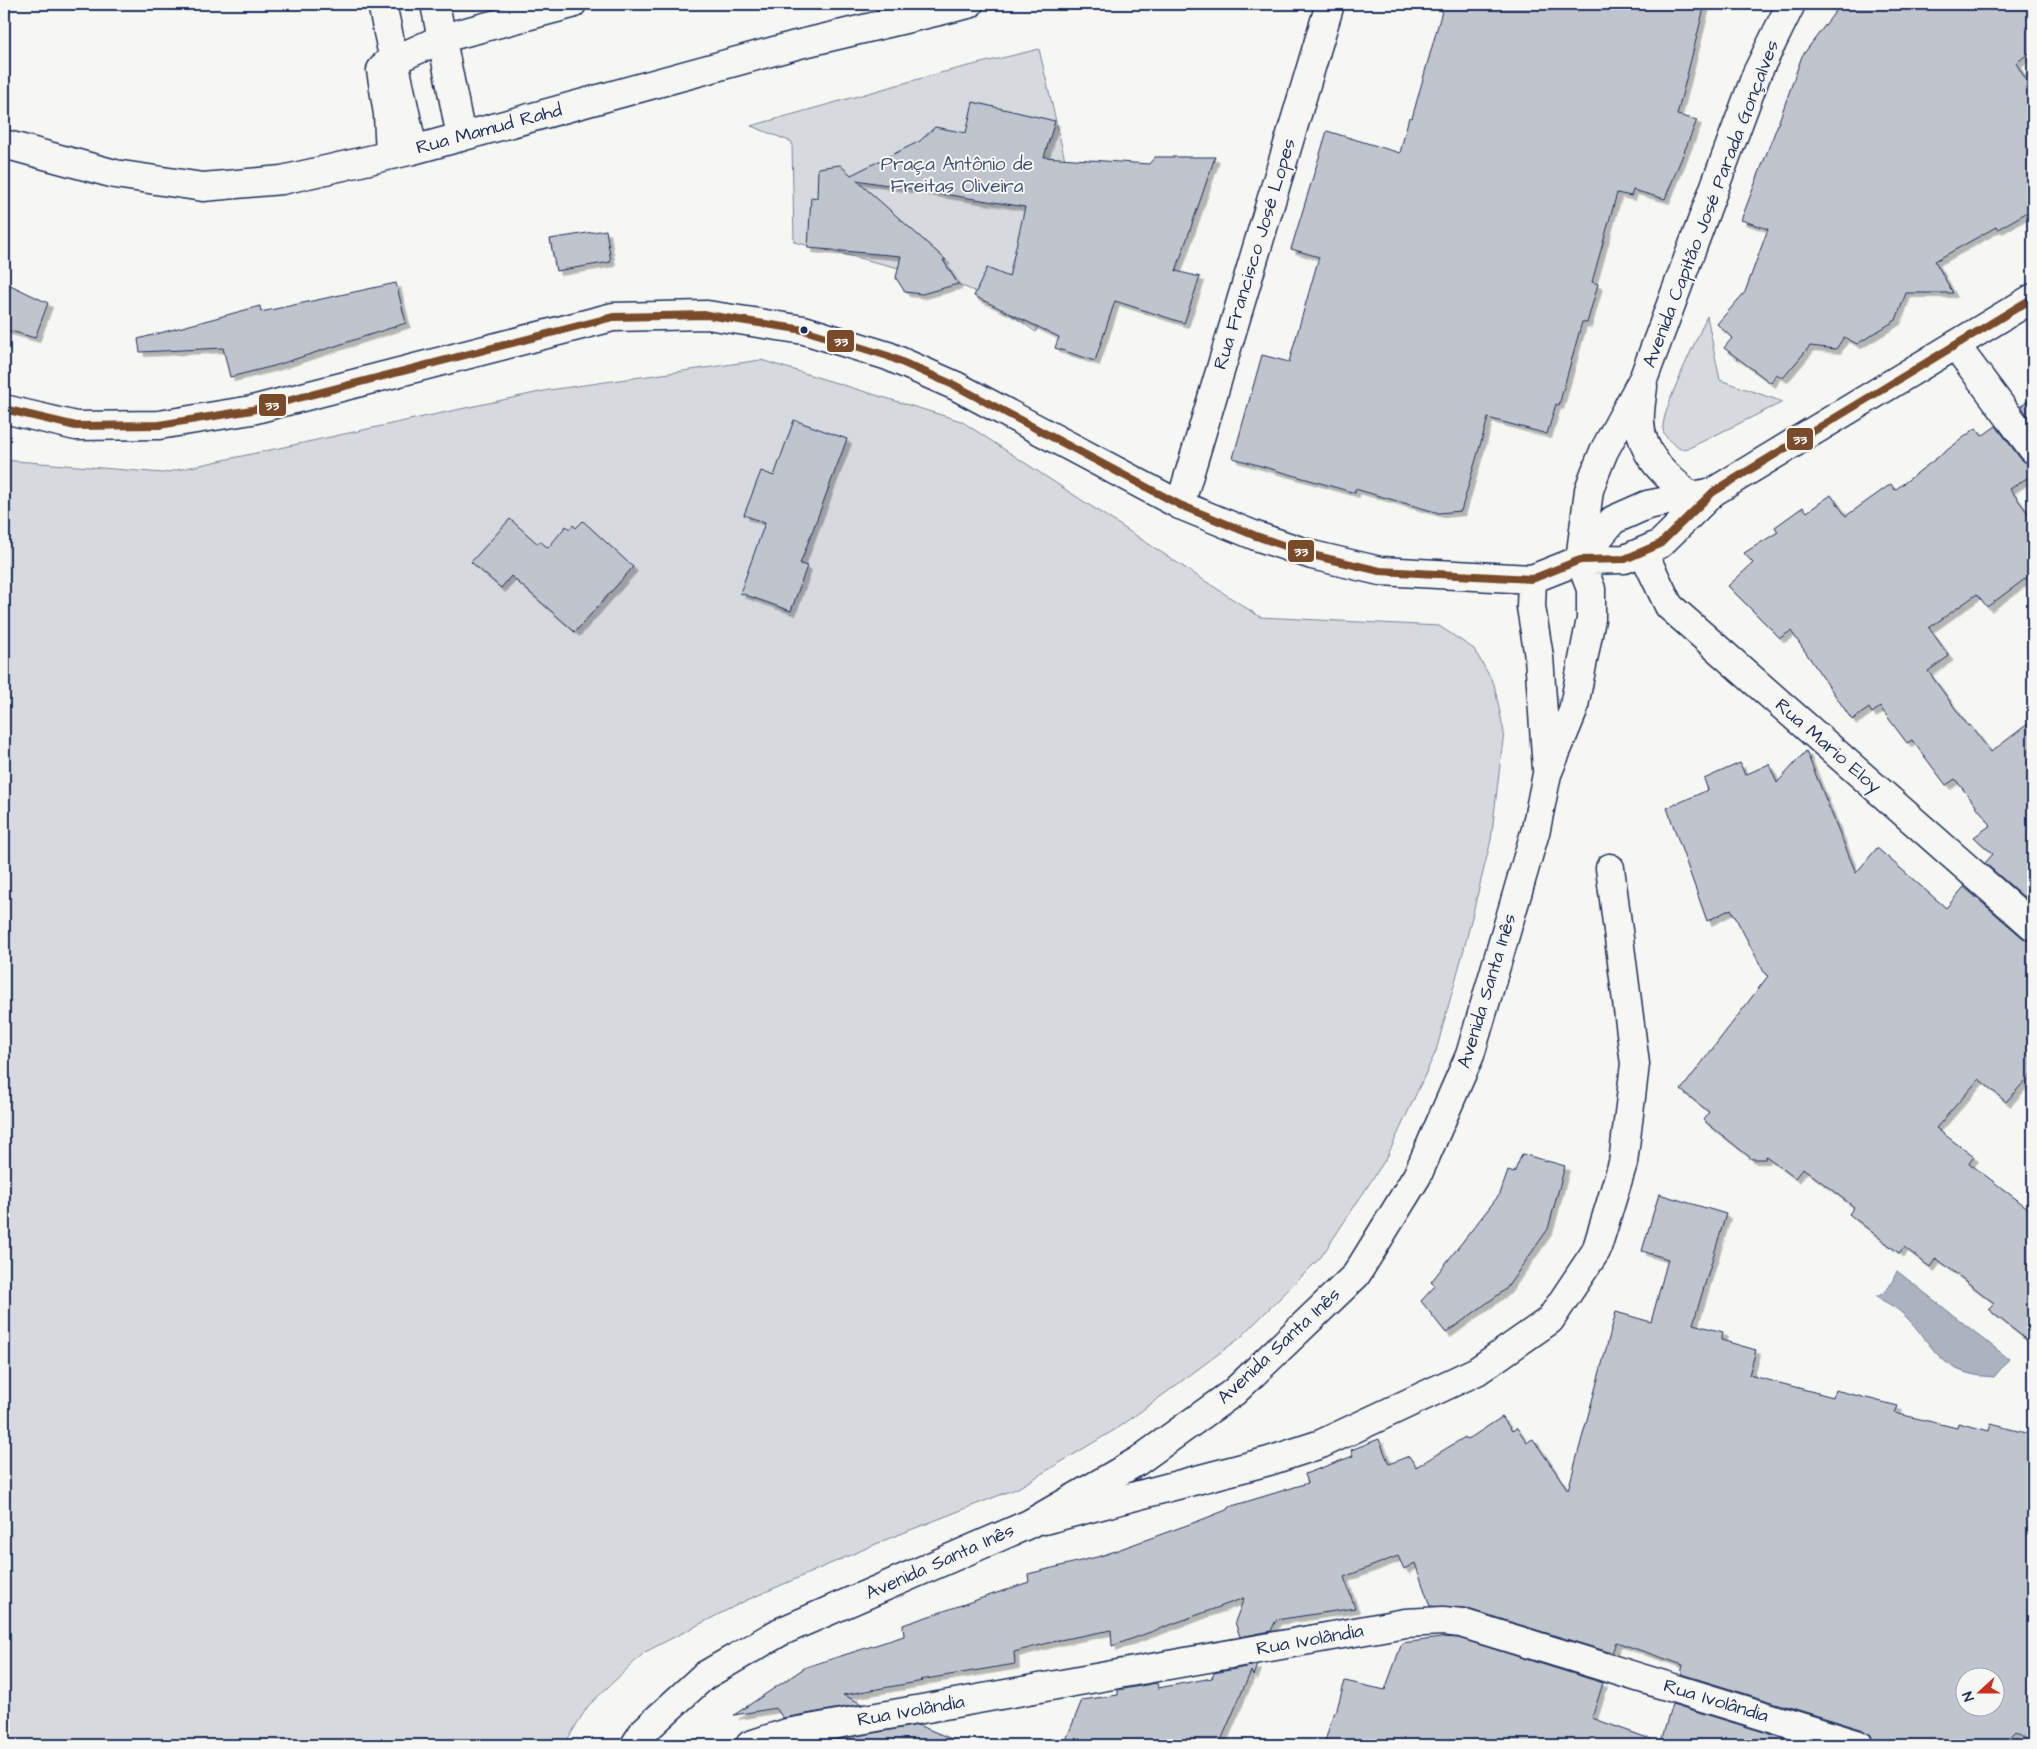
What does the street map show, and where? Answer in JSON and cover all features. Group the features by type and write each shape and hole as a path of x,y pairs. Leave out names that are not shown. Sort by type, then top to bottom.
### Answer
{"street":[{"path":"382,4 394,59"},
{"path":"435,4 461,137"},
{"path":"402,152 388,114 381,70 386,64 443,38 572,4"},
{"name":"Rua Mamud Rahd","path":"4,144 115,174 203,187 282,180 461,137 796,45 969,4"},
{"name":"Rua Francisco José Lopes","path":"1180,505 1330,4"},
{"name":"Avenida Capitão José Parada Gonçalves","path":"1580,560 1589,490 1595,473 1604,451 1644,378 1757,73 1791,4"},
{"path":"1580,560 1612,520 1647,505 1702,494 1956,346 2033,298"},
{"path":"4,409 76,426 159,425 252,410 613,317 706,315 804,330 888,356 956,386 1180,505 1256,536 1312,555 1380,571 1532,579 1580,560 1625,559 1660,544 1702,494"},
{"path":"1956,346 2033,449"},
{"name":"Avenida Capitão José Parada Gonçalves","path":"1644,378 1640,422 1643,440 1651,457 1663,474 1702,494"},
{"name":"Rua Mario Eloy","path":"1643,552 1669,606 2033,926"},
{"name":"Avenida Santa Inês","path":"635,1745 644,1731 704,1676 780,1632 1029,1524 1138,1461 1234,1392 1356,1275 1417,1176 1470,1055 1536,829 1547,774 1573,711 1591,619 1591,589 1580,560"},
{"name":"Avenida Santa Inês","path":"1532,579 1531,607 1539,656 1547,774"},
{"path":"1029,1524 1269,1461 1321,1444 1477,1371 1550,1320 1596,1251 1623,1163 1635,1064 1610,868"},
{"name":"Rua Ivolândia","path":"750,1745 797,1731 1405,1623 1443,1621 1461,1623 1859,1745"}],"green space":[{"name":"Praça Antônio de Freitas Oliveira","path":"1039,49 1065,160 1065,251 1036,332 983,295 937,275 903,269 794,242 792,142 751,126 940,73"},
{"path":"1707,316 1720,380 1783,402 1689,448 1680,449 1665,436 1663,429 1664,420 1674,391"},
{"path":"761,360 961,421 1260,617 1439,626 1474,649 1494,684 1504,732 1491,840 1436,1051 1387,1157 1321,1257 1240,1338 1121,1426 1018,1488 885,1540 745,1601 645,1652 588,1706 564,1745 4,1745 4,460 163,473 549,390"}],"shaded area":[{"path":"1897,1271 2009,1359 1994,1377 1970,1374 1948,1364 1905,1315 1876,1297 1887,1290"}],"building":[{"path":"1444,4 1705,4 1677,115 1697,120 1665,199 1633,190 1631,196 1617,193 1592,282 1598,284 1587,323 1582,322 1559,405 1556,404 1547,434 1488,418 1461,511 1439,513 1355,489 1355,493 1233,458 1262,355 1289,362 1319,257 1291,249 1327,131 1400,153 1409,117 1412,118"},
{"path":"1841,4 2033,4 2033,50 2016,63 2033,92 2033,209 1935,261 1953,293 1906,293 1896,320 1857,344 1844,337 1836,349 1810,346 1783,378 1776,374 1771,383 1724,348 1732,338 1717,324 1745,292 1768,229 1741,220 1802,56"},
{"path":"973,102 1055,121 1044,157 1149,164 1155,157 1215,157 1176,271 1200,277 1184,323 1115,301 1095,361 1055,348 1059,337 974,296 987,268 1009,277 1025,207 856,180 946,260 943,260 958,284 922,294 905,292 896,278 901,256 808,248 811,197 817,198 818,168 840,165 851,175 920,141 935,127 966,133"},
{"path":"606,230 611,262 556,271 550,239"},
{"path":"4,282 48,303 35,338 4,329"},
{"path":"396,283 406,323 274,366 230,377 223,348 140,352 138,339 260,306 261,312"},
{"path":"2033,397 2033,423 2021,406"},
{"path":"794,420 847,439 800,564 807,566 791,611 740,593 765,523 744,515 761,471 774,476"},
{"path":"1996,426 2020,458 2026,463 2033,464 2033,474 2010,489 2033,520 2033,573 1987,607 1977,594 1929,628 1949,656 1928,671 1968,726 1970,725 1991,752 2033,720 2033,905 1985,863 1993,854 1974,837 1991,825 1955,779 1946,785 1912,740 1907,743 1880,707 1872,713 1869,708 1852,720 1791,631 1780,638 1728,586 1753,563 1744,553 1778,532 1775,527 1803,507 1807,512 1831,495 1846,516 1891,484 1895,490 1976,428 1982,436"},
{"path":"510,519 538,544 540,541 548,548 566,526 570,529 573,525 576,528 583,521 633,567 575,632 511,576 501,588 471,562"},
{"path":"1806,751 1856,873 1877,848 1946,908 1964,887 2023,938 2033,941 2033,1072 2006,1102 1979,1079 1936,1128 1974,1157 1969,1163 2033,1212 2033,1345 1988,1309 1994,1303 1936,1258 1930,1267 1904,1247 1899,1253 1849,1214 1854,1207 1803,1168 1795,1178 1766,1156 1765,1159 1752,1159 1703,1120 1709,1112 1681,1090 1768,976 1765,974 1731,909 1707,921 1667,808 1708,790 1704,779 1740,763 1745,775 1769,764 1777,783"},
{"path":"1522,1154 1565,1166 1548,1229 1506,1289 1446,1333 1421,1301 1435,1286 1431,1282 1500,1194 1508,1171 1514,1173"},
{"path":"1659,1194 1726,1214 1693,1324 1723,1332 1721,1340 1756,1350 1749,1375 1833,1397 1835,1390 1898,1406 1895,1413 1957,1428 1958,1423 1989,1431 1991,1424 2033,1435 2033,1744 2015,1732 2003,1745 1874,1745 1871,1735 1864,1730 1681,1674 1683,1665 1616,1642 1612,1653 1465,1608 1430,1606 1415,1563 1404,1569 1398,1556 1344,1577 1355,1608 1276,1620 1271,1631 1240,1637 1235,1622 1244,1598 1112,1646 1111,1630 1060,1640 1014,1652 1015,1664 843,1695 863,1704 783,1718 776,1708 734,1715 806,1667 904,1636 903,1625 1029,1582 1028,1574 1101,1556 1201,1520 1229,1509 1229,1507 1308,1483 1305,1474 1353,1456 1351,1450 1379,1439 1389,1464 1409,1456 1416,1467 1465,1437 1467,1440 1502,1417 1512,1431 1517,1428 1527,1442 1533,1439 1568,1490 1616,1312 1651,1322 1668,1259 1642,1251"},
{"path":"1441,1637 1458,1638 1603,1683 1592,1718 1656,1741 1655,1745 1324,1745 1345,1681 1385,1690 1402,1643"},
{"path":"1257,1665 1253,1676 1251,1671 1219,1745 1064,1745 1082,1700 1118,1695 1118,1690 1157,1683 1158,1688 1212,1678 1214,1673"},
{"path":"1672,1704 1806,1745 1660,1745"},
{"path":"918,1725 964,1744 807,1745"}],"transit line":[{"name":"33","path":"4,409 76,426 159,425 252,410 613,317 707,315 804,330 888,356 956,386 1180,505 1256,536 1312,555 1380,571 1532,579 1580,560 1625,559 1660,544 1713,492 2033,298"}]}
